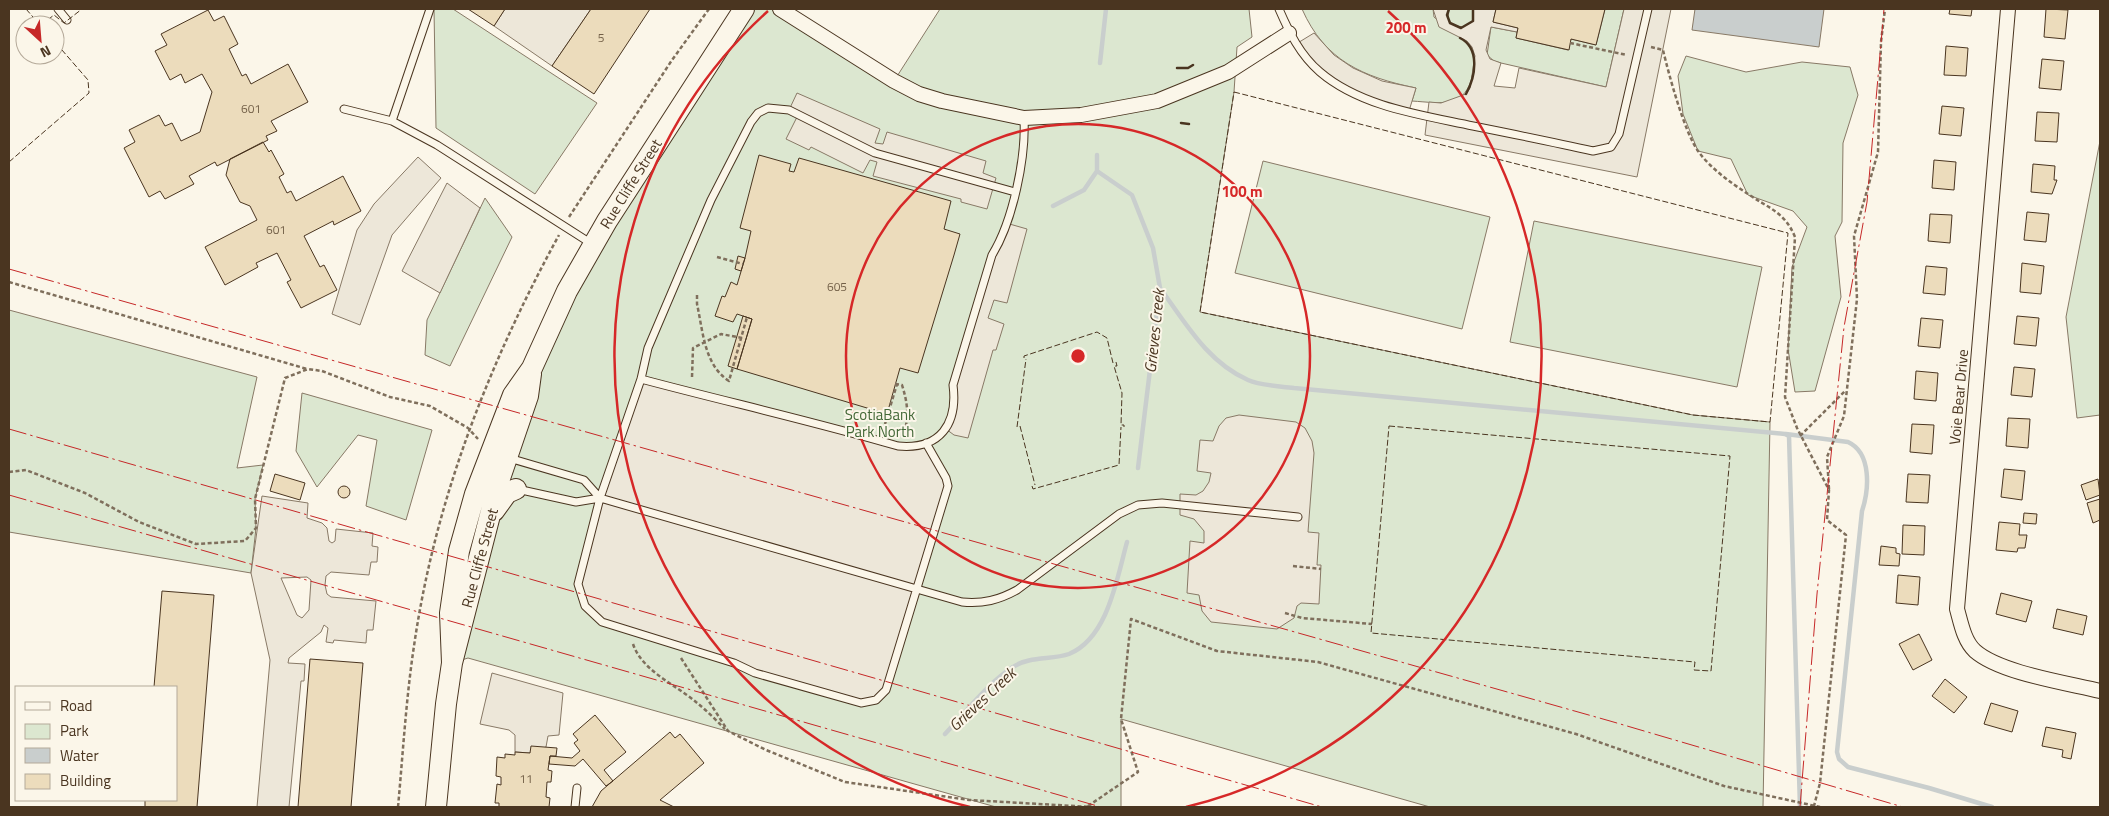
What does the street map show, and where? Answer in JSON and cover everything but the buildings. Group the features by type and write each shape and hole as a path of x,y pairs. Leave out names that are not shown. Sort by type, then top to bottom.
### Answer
{"main road":[{"name":"Rue Cliffe Street","path":"436,807 452,663 490,519 498,483 498,455 513,395 532,368 567,291 594,245 744,9"},
{"name":"Rue Cliffe Street","path":"452,663 450,612 458,560 498,483"}],"street":[{"path":"780,9 894,81 919,94 942,101 1024,118 1081,115 1157,101 1228,72 1289,33"},
{"name":"Voie Bear Drive","path":"2008,9 1957,609 1962,631 1974,650 1990,662 2100,691"}],"lane":[{"path":"58,9 67,20"},
{"path":"392,121 430,9"},
{"path":"1279,9 1289,33 1303,54 1320,72 1340,87 1374,102 1428,116 1593,151 1611,147 1617,142 1648,9"},
{"path":"926,443 946,478 948,486 886,690 876,700 861,703 755,673 734,663 602,622 585,606 578,584 600,498 641,379 648,348 711,200 751,122 758,113 768,108 789,110 875,153 1014,192"},
{"path":"344,109 392,121 437,145 594,245"},
{"path":"641,379 738,405 781,413 909,448 926,443 942,433 952,417 956,404 954,385 956,376 984,280 992,255 1000,242 1014,192 1025,140 1024,118"},
{"path":"498,455 584,480 600,498"},
{"path":"498,483 576,502 600,498 968,602 1002,598 1027,584 1119,514 1129,508 1150,502 1298,517"},
{"path":"575,807 576,788"}],"path":[{"path":"1813,807 1820,783 1846,535 1827,520 1829,490 1827,457 1844,416 1857,299 1854,236 1878,152 1881,42 1885,9"},
{"path":"1570,43 1614,52"},
{"path":"1640,44 1663,50 1698,152 1722,175 1780,213 1790,223 1794,237 1785,397 1800,436 1829,490"},
{"path":"717,257 743,264"},
{"path":"9,282 308,369 322,371 409,402 430,406 468,428 498,455"},
{"path":"697,295 697,304 705,340 713,366 719,374 729,381 747,317"},
{"path":"692,377 693,348 705,340 720,334 742,338"},
{"path":"9,472 26,470 85,493 139,522 196,544 244,541 256,528 255,500 285,378 308,369"},
{"path":"885,424 896,384 902,385 909,415 905,430"},
{"path":"1800,436 1846,390"},
{"path":"1293,566 1321,568"},
{"path":"1285,613 1302,618 1372,624"},
{"path":"1088,806 1138,772 1121,719 1131,619 1216,651 1318,662 1576,734 1724,786 1820,807"},
{"path":"628,629 635,650 655,673 695,701 728,731 766,750 845,782 969,800 1092,807"},
{"path":"671,643 728,731"}],"green space":[{"path":"434,9 453,9 597,103 535,194 436,128"},
{"name":"ScotiaBank Park North","path":"744,9 780,9 894,81 940,9 1249,9 1252,37 1237,47 1234,92 1200,312 1693,415 1770,422 1763,807 1430,807 1121,719 1121,807 996,807 468,658 452,663 481,552 567,291"},
{"path":"1302,9 1433,9 1434,17 1473,49 1474,63 1470,85 1465,93 1451,101 1433,103 1412,101 1416,88 1397,84 1363,72 1334,54 1311,27"},
{"path":"1449,9 1473,9 1473,21 1466,27 1453,26 1448,19"},
{"path":"1605,9 1624,9 1606,87 1501,63 1494,61 1487,55 1491,27 1517,32 1516,38 1568,50 1571,39 1596,45"},
{"path":"1686,56 1746,72 1802,62 1850,67 1858,95 1843,143 1842,222 1835,236 1841,297 1815,391 1795,392 1788,349 1792,267 1807,227 1793,211 1748,195 1731,159 1698,151 1683,114 1678,76"},
{"path":"2100,141 2100,415 2077,418 2066,317"},
{"path":"1263,161 1490,217 1462,329 1235,273"},
{"path":"485,198 512,237 450,366 425,355 427,320"},
{"path":"1534,221 1762,267 1737,387 1510,342"},
{"path":"9,310 257,377 237,468 263,465 255,499 256,528 251,573 9,532"},
{"path":"302,393 432,430 406,520 366,506 377,440 358,435 317,487 296,451"}],"shaded area":[{"path":"505,9 591,9 552,66 494,26"},
{"path":"1433,9 1449,9 1447,15 1450,23 1461,28 1473,21 1473,9 1496,9 1493,22 1518,28 1517,32 1491,27 1486,50 1490,59 1501,63 1494,86 1515,88 1519,68 1606,87 1624,9 1671,9 1637,177 1425,135 1429,102 1441,103 1466,94 1470,88 1475,56 1472,47 1467,41 1439,27"},
{"path":"1314,33 1334,55 1353,68 1382,81 1416,88 1409,111 1374,102 1320,72 1296,44"},
{"path":"797,93 880,129 875,143 883,144 887,132 986,161 983,173 996,178 987,209 961,202 961,199 873,176 877,162 870,160 863,173 811,147 809,150 786,139 798,115 789,110"},
{"path":"418,157 441,178 392,235 360,325 332,314 357,230 374,204"},
{"path":"447,183 480,208 440,293 402,271"},
{"path":"1006,223 1027,229 1007,303 994,300 988,318 1004,324 996,350 993,350 968,438 954,435 946,429 953,385 977,304"},
{"path":"641,379 898,446 926,443 948,486 886,690 876,700 861,703 602,622 592,614 578,584 600,498"},
{"path":"1239,415 1296,422 1305,428 1312,441 1314,453 1308,532 1319,533 1317,565 1321,565 1319,604 1301,603 1297,606 1294,618 1277,629 1211,622 1202,611 1199,595 1187,593 1190,541 1204,543 1204,531 1194,519 1180,515 1180,494 1196,495 1203,491 1209,482 1211,473 1197,471 1200,440 1213,441 1219,426 1226,418"},
{"path":"262,496 308,503 307,518 322,523 327,528 329,541 332,543 335,541 336,529 373,533 372,546 378,547 377,562 371,562 369,575 331,572 326,576 327,594 331,597 376,601 373,630 367,630 366,643 334,640 333,643 326,642 328,628 324,625 321,632 289,658 288,663 305,664 304,681 301,681 289,807 257,807 270,660 251,573","holes":["307,577 311,580 309,610 302,618 297,615 281,578"]},
{"path":"492,673 563,693 559,735 548,736 546,747 530,753 515,752 515,735 509,730 480,724"}],"water":[{"path":"1695,9 1824,9 1819,47 1692,30"}],"waterway":[{"name":"Grieves Creek","path":"1100,63 1106,9"},
{"name":"Grieves Creek","path":"1097,155 1097,171 1132,195 1153,248 1160,288 1138,468"},
{"path":"1053,206 1084,190 1097,171"},
{"path":"1160,288 1198,340 1220,363 1233,372 1259,384 1785,434 1789,436 1800,807"},
{"path":"1786,434 1848,442 1856,447 1861,454 1867,473 1837,752 1839,759 1848,767 1992,807"},
{"name":"Grieves Creek","path":"945,734 986,690 1013,667 1026,661 1069,654 1082,646 1093,635 1102,621 1115,589 1127,542"}],"fence":[{"path":"26,9 31,15"},
{"path":"65,22 82,9"},
{"path":"9,162 89,93 88,80 65,54"},
{"path":"1234,92 1788,233 1770,422 1693,415 1200,312 1234,92"},
{"path":"1024,358 1024,356 1097,332 1107,338 1113,363"},
{"path":"1017,427 1026,359"},
{"path":"1116,362 1117,366 1114,366 1122,393 1121,425 1124,425 1124,427"},
{"path":"1020,426 1035,485"},
{"path":"1389,426 1730,456 1711,671 1694,670 1695,662 1371,633 1389,426"},
{"path":"1032,486 1033,489 1119,465 1121,427"}],"wall":[{"path":"1449,9 1447,15 1450,23 1461,28 1473,21 1473,9"},
{"path":"1460,38 1471,48 1474,63 1472,79 1466,94"},
{"path":"1177,68 1188,68 1193,65"},
{"path":"1181,123 1189,124"}],"power":[{"path":"1800,807 1817,594 1844,327 1867,202 1884,9"},
{"path":"9,269 1610,721 1903,807"},
{"path":"9,429 1322,807"},
{"path":"9,495 1101,807"}]}
